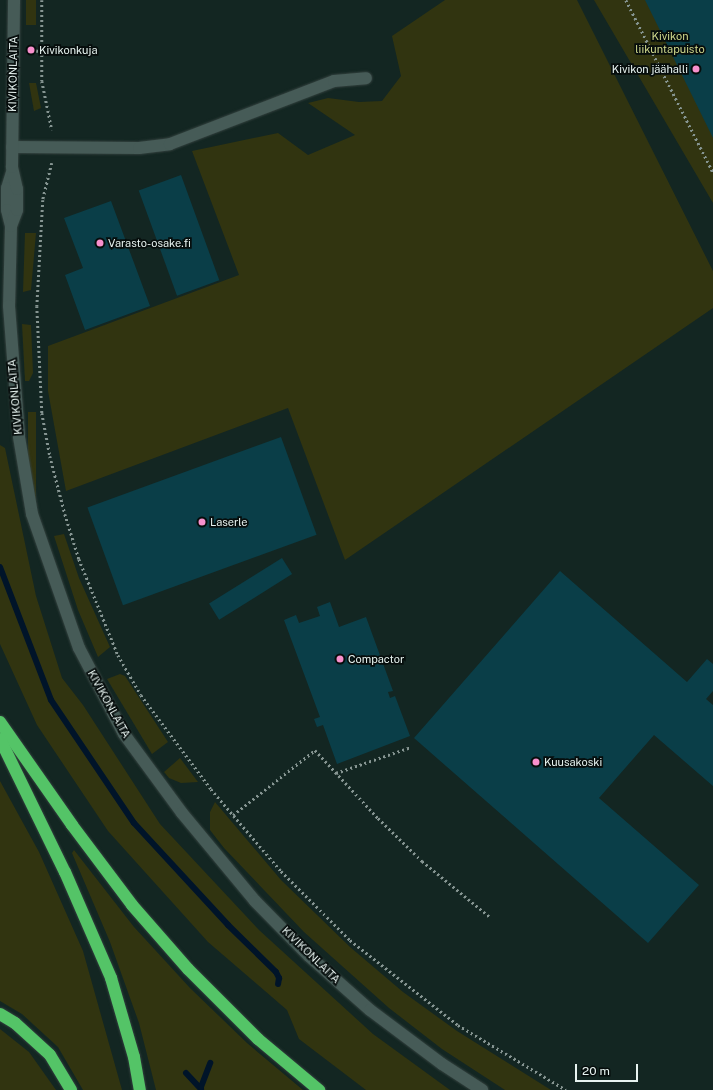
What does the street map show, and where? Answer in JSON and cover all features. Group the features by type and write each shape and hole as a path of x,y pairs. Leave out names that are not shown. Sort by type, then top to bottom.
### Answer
{"highway":[{"path":"0,722 72,825 132,905 188,969 253,1033 319,1090"},
{"path":"0,738 65,872 111,978 134,1058 140,1090"},
{"path":"0,1014 14,1023 50,1055 71,1090"}],"street":[{"name":"KIVIKONLAITA","path":"14,0 12,172 7,188 7,210 11,226 9,306 19,437 32,514 78,648 124,734 182,813 255,901 309,956 370,1010 442,1064 482,1090"},
{"path":"12,148 139,148 170,144 334,81 366,78"}],"path":[{"path":"42,0 40,52 42,81 52,124"},
{"path":"626,0 713,172"},
{"path":"31,50 40,52"},
{"path":"52,170 43,200 37,306 42,413 50,456 65,514 79,559 118,655 141,695 233,815 281,871 350,940 458,1025 566,1090"},
{"path":"336,773 411,747"},
{"path":"233,815 315,750 422,861 490,917"}],"green space":[{"path":"26,0 36,0 36,25 26,25"},
{"path":"445,0 577,0 713,271 713,308 345,560 288,408 66,491 48,391 48,346 239,275 192,151 278,133 308,155 355,135 308,103 328,98 359,102 382,101 401,76 392,36"},
{"name":"Kivikon liikuntapuisto","path":"594,0 713,0 713,203"},
{"path":"29,83 36,83 41,108 34,111"},
{"path":"25,233 36,233 31,290 23,292"},
{"path":"22,324 31,325 33,373 29,381 25,381"},
{"path":"28,412 36,412 36,509 28,509"},
{"path":"0,445 5,448 36,596 62,678 83,705 160,824 259,930 373,1034 450,1090 366,1090 299,1039 287,1010 208,942 108,831 37,725 0,644"},
{"path":"64,534 79,578 110,647 98,657 78,610 54,536"},
{"path":"120,674 125,676 168,742 152,754 107,679"},
{"path":"180,758 198,782 181,783 169,778 164,772"},
{"path":"0,781 39,852 83,951 122,1090 83,1090 58,1047 22,1014 0,1001"},
{"path":"215,802 281,880 350,947 403,992 457,1031 551,1090 505,1090 442,1049 389,1008 304,932 224,848 210,830 210,812"},
{"path":"74,850 134,927 190,988 247,1043 303,1090 156,1090 139,1023 110,942 72,853"},
{"path":"0,1029 29,1052 56,1090 0,1090"}],"building":[{"name":"Kivikon jäähalli","path":"645,0 713,0 713,138"},
{"path":"181,175 219,280 177,296 139,190"},
{"name":"Varasto-osake.fi","path":"111,201 150,306 85,330 65,275 83,268 64,218"},
{"name":"Laserle","path":"281,437 317,535 123,605 87,507"},
{"path":"282,558 292,574 219,620 209,604"},
{"name":"Kuusakoski","path":"560,571 687,682 707,659 713,664 713,691 706,699 713,705 713,786 654,735 599,798 699,885 648,943 414,738"},
{"name":"Compactor","path":"330,602 339,627 366,617 393,691 388,692 390,698 395,696 410,736 337,764 323,725 317,727 314,719 320,717 284,620 296,615 299,623 320,616 317,607"}],"waterway":[{"path":"0,567 51,700 134,823 228,925 276,972 279,978 278,984"},
{"path":"201,1087 210,1063"},
{"path":"186,1073 201,1089"}],"place":[{"name":"Kivikonkuja","path":"31,50"},
{"name":"Kivikon jäähalli","path":"696,69"},
{"name":"Varasto-osake.fi","path":"100,243"},
{"name":"Laserle","path":"202,522"},
{"name":"Compactor","path":"340,659"},
{"name":"Kuusakoski","path":"536,762"}]}
